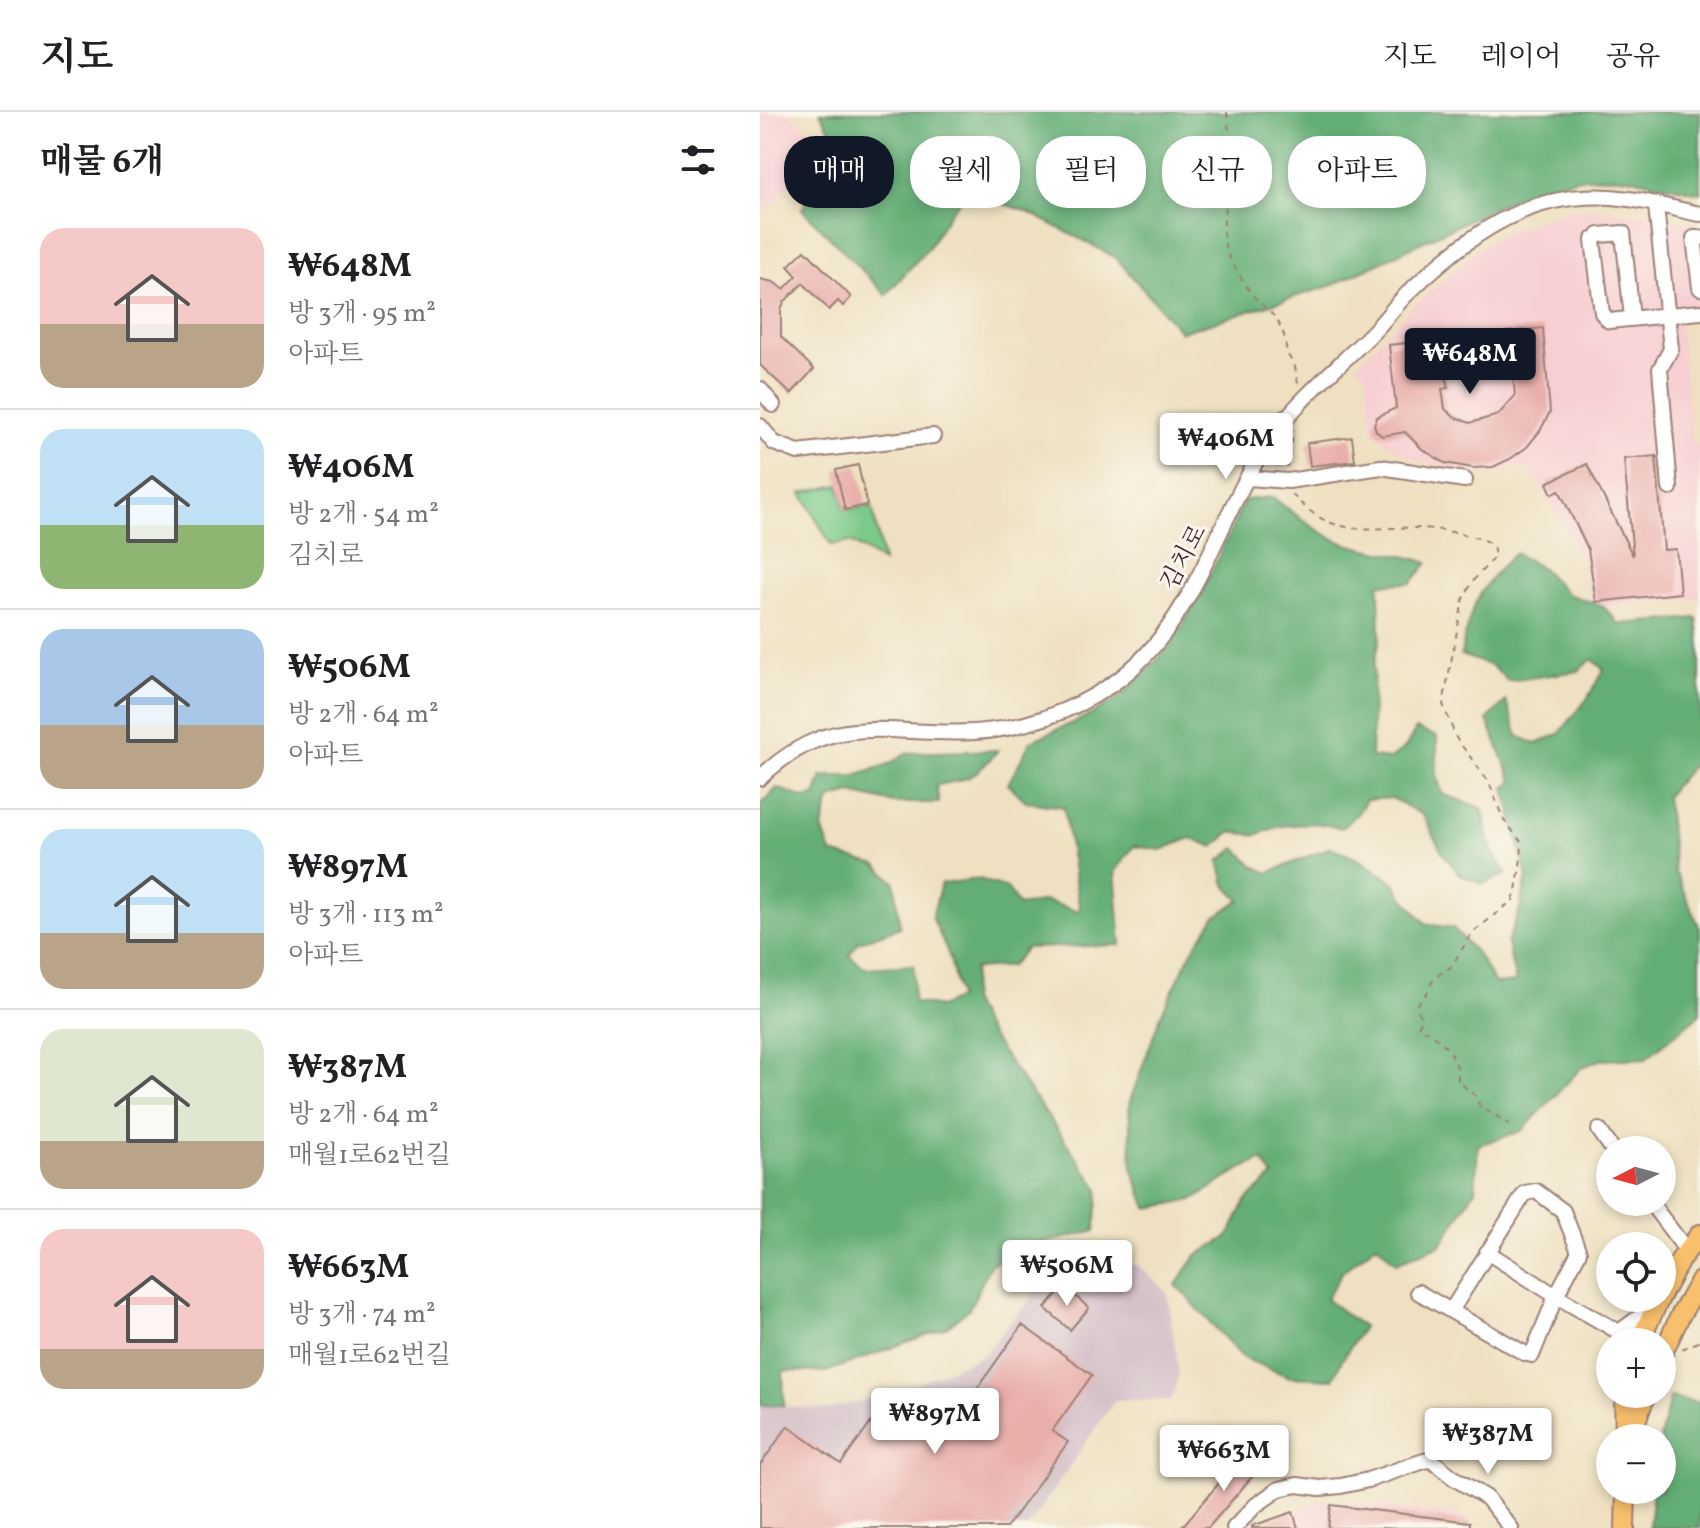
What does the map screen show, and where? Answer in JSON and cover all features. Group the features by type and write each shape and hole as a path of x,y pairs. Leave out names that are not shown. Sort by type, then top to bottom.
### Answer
{"main road":[{"path":"1676,1270 1700,1234"},
{"path":"1674,1328 1700,1281"},
{"path":"1625,1528 1626,1504"}],"street":[{"name":"김치로","path":"760,778 781,758 823,736 879,728 959,733 999,730 1056,713 1109,686 1148,655 1162,637 1194,586 1263,449 1296,408 1406,295 1483,229 1549,202 1592,196 1631,199 1700,214"},
{"path":"1656,206 1671,349 1660,369 1670,488"},
{"path":"1632,318 1623,233 1596,238 1602,313 1609,321 1700,312"},
{"path":"1700,238 1694,238 1700,288"},
{"path":"760,389 773,405"},
{"path":"760,426 774,443 798,452 933,436"},
{"path":"1249,478 1282,481 1396,467 1465,480"},
{"path":"1599,1130 1603,1136"},
{"path":"1418,1292 1451,1311 1532,1355 1556,1296 1579,1252 1563,1211 1536,1191 1525,1193 1451,1311"},
{"path":"1661,1216 1687,1251"},
{"path":"1487,1252 1607,1328"},
{"path":"1630,1328 1646,1312"},
{"path":"1234,1528 1256,1505 1279,1489 1297,1485 1320,1488 1341,1486 1430,1459 1487,1498 1511,1528"}],"path":[{"path":"1227,112 1229,133 1225,165 1228,182 1223,232 1226,250 1252,295 1277,319 1287,353 1295,367 1294,434 1282,481 1303,506 1354,530 1436,529 1483,538 1493,546 1495,556 1472,582 1463,600 1443,704 1456,738 1489,782 1503,819 1522,843 1514,885 1516,894 1513,900 1472,933 1451,967 1434,978 1416,1006 1422,1019 1418,1027 1434,1035 1451,1054 1458,1068 1458,1081 1477,1097 1480,1108 1510,1125"}],"shaded area":[{"path":"760,112 788,112 815,136 784,136 784,191 760,216"},
{"path":"1576,208 1700,224 1700,317 1679,320 1692,439 1700,449 1700,598 1603,606 1591,603 1582,558 1542,487 1524,466 1482,472 1439,467 1411,458 1373,432 1366,374 1357,365 1409,310 1477,250 1507,231"},
{"path":"1107,1259 1139,1266 1167,1292 1179,1374 1171,1400 1115,1400 1027,1528 760,1528 760,1405 828,1409 918,1383 984,1355 1036,1291 1067,1274"},
{"path":"1332,1500 1459,1515 1468,1519 1466,1528 1245,1528 1312,1503"}],"green space":[{"path":"820,112 1700,112 1700,193 1627,177 1580,178 1535,188 1330,286 1181,332 1115,257 1016,208 1020,208 1020,136 910,136 910,208 954,208 929,247 886,295 802,209 894,208 894,136 833,136"},
{"path":"839,485 845,510 872,506 883,562 851,542 831,545 802,493"},
{"path":"1272,497 1314,528 1341,542 1428,563 1411,583 1379,584 1380,639 1374,664 1371,757 1391,759 1406,747 1416,729 1437,737 1437,774 1442,794 1482,808 1492,852 1507,874 1483,884 1459,874 1442,852 1423,815 1392,798 1366,800 1342,828 1316,823 1280,826 1256,835 1230,832 1214,847 1191,838 1161,850 1134,846 1115,872 1121,945 1026,948 1011,966 974,969 971,1000 983,1025 1099,1189 1095,1231 1026,1247 991,1264 969,1309 945,1328 826,1372 783,1371 784,1405 760,1405 760,806 777,788 804,798 815,796 822,776 855,776 889,764 907,753 998,750 972,776 936,785 939,803 894,803 851,793 830,799 822,828 831,853 877,865 895,883 900,927 859,942 849,955 865,968 914,965 913,1002 940,1007 959,998 950,958 932,917 941,884 979,879 1007,888 1019,906 1045,901 1080,912 1064,807 1027,802 1008,784 1031,741 1090,715 1121,696 1171,646 1207,581 1245,500"},
{"path":"1515,553 1542,568 1567,594 1603,606 1619,624 1697,618 1700,645 1700,756 1666,796 1675,872 1700,928 1700,1014 1646,1058 1599,1060 1581,1068 1522,1131 1478,1145 1475,1190 1441,1245 1396,1263 1377,1244 1343,1271 1326,1299 1363,1327 1333,1379 1290,1377 1243,1358 1176,1285 1196,1256 1229,1236 1245,1202 1273,1176 1262,1160 1243,1168 1192,1200 1147,1208 1132,1168 1129,1104 1161,1015 1191,953 1215,917 1240,900 1225,885 1219,861 1236,848 1254,866 1268,873 1331,847 1361,861 1395,883 1426,924 1453,928 1478,955 1495,984 1516,982 1507,943 1519,912 1527,877 1505,788 1513,782 1487,720 1506,701 1518,736 1536,744 1559,734 1587,699 1604,670 1592,659 1578,671 1508,681 1492,666 1461,655 1472,610 1492,577"},
{"path":"1676,1398 1700,1403 1700,1528 1649,1528 1652,1504 1676,1504 1676,1424 1663,1424 1667,1408 1676,1408"}],"building":[{"path":"805,250 851,297 843,306 838,301 829,310 803,283 784,302 781,337 814,369 791,394 760,365 760,279 784,289 797,276 788,266"},
{"path":"1543,328 1550,412 1527,447 1510,459 1493,467 1473,468 1445,463 1422,449 1405,432 1382,436 1376,431 1374,424 1377,417 1396,408 1389,345","holes":["1512,362 1515,396 1498,415 1470,423 1454,417 1445,409 1442,389 1448,388 1445,367"]},
{"path":"1352,437 1355,461 1310,466 1307,443"},
{"path":"1656,456 1664,550 1676,549 1680,593 1596,602 1588,549 1559,490 1552,494 1547,483 1587,464 1633,556 1624,459"},
{"path":"858,465 867,505 845,510 836,470"},
{"path":"1064,1286 1089,1308 1070,1330 1045,1308"},
{"path":"1022,1325 1092,1375 1052,1431 1068,1442 1006,1528 760,1528 760,1465 788,1426 841,1464 876,1416 889,1426 900,1410 932,1433 960,1393 969,1400"},
{"path":"1246,1451 1262,1465 1208,1528 1181,1528"},
{"path":"1331,1505 1470,1522 1470,1528 1328,1528"},
{"path":"1293,1512 1298,1528 1252,1528 1252,1526"}]}
